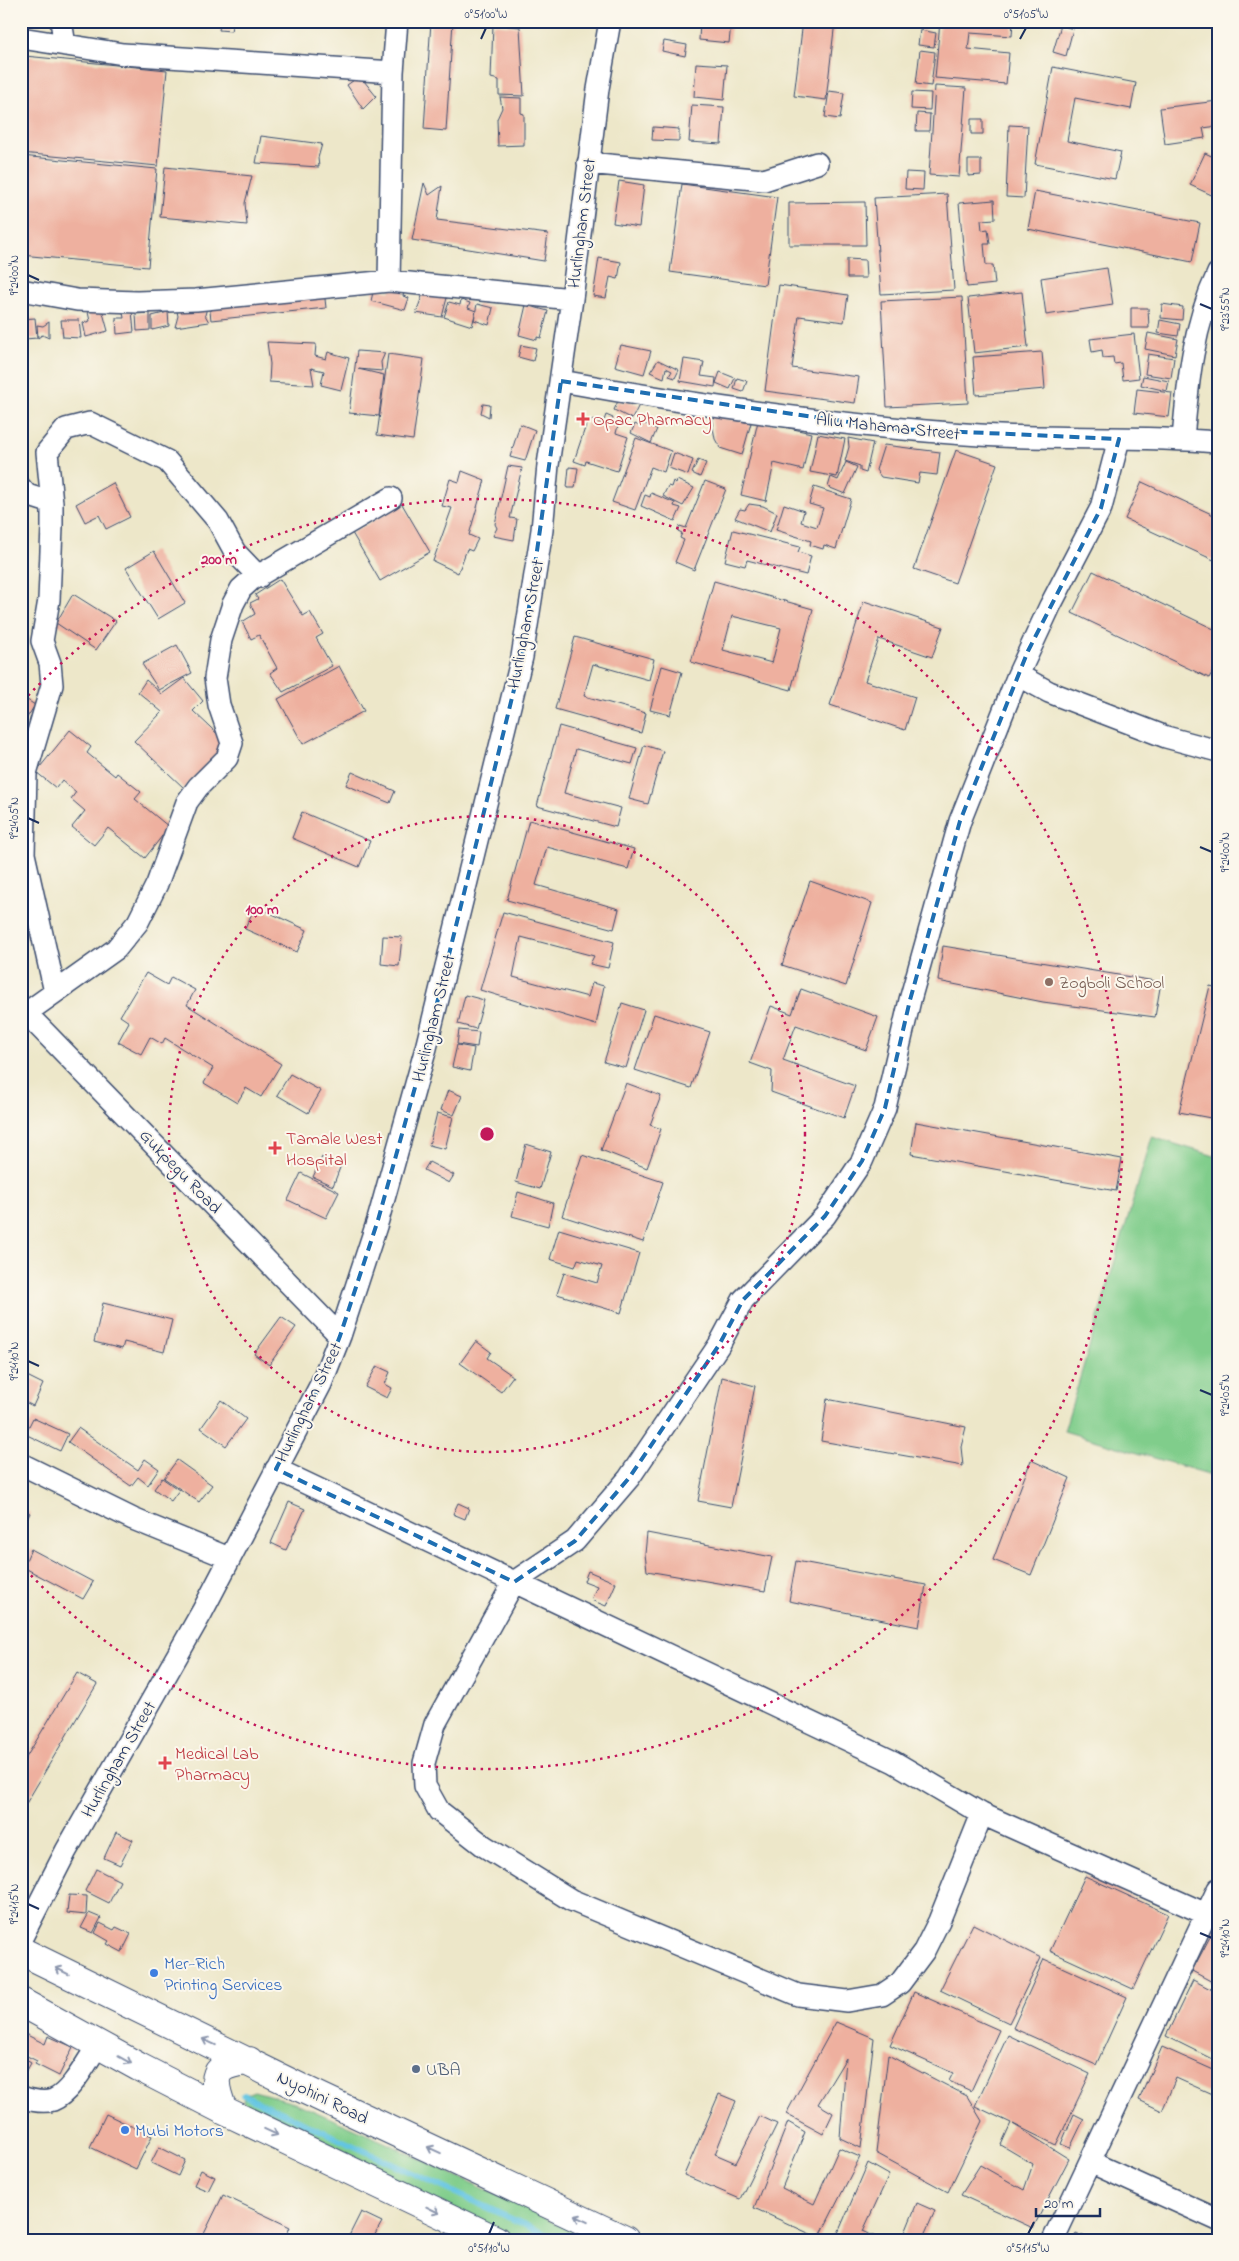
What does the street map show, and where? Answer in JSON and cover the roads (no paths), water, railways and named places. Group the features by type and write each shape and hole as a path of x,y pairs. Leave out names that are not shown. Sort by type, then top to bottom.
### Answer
{"main road":[{"name":"Nyohini Road","path":"21,1951 301,2088 625,2240"},
{"path":"21,2002 98,2045 223,2110 496,2240"},
{"path":"223,2110 216,2091 218,2074 222,2067 229,2063 249,2061"}],"street":[{"path":"62,21 65,45"},
{"path":"389,280 397,21"},
{"name":"Hurlingham Street","path":"21,1939 66,1851 202,1612 321,1384 340,1336 378,1220 424,1058 522,657 542,530 548,464 572,299 598,89 610,21"},
{"path":"21,38 124,54 394,72"},
{"path":"588,164 764,180 817,163"},
{"path":"1183,439 1192,351 1197,330 1218,273"},
{"path":"21,290 77,300 137,302 196,300 389,280 572,299"},
{"name":"Aliu Mahama Street","path":"561,381 658,398 898,429 983,435 1183,439 1218,442"},
{"path":"55,992 24,854 26,773 52,685 50,663 42,641 50,600 52,503 47,452 66,429 90,423 167,461 218,521 235,552 259,577"},
{"path":"982,1814 939,1921 924,1951 900,1983 882,1995 847,2001 798,1994 757,1979 572,1900 469,1834 439,1811 425,1786 424,1763 435,1724 514,1582 575,1541 629,1478 719,1346 744,1300 825,1216 862,1162 885,1108 910,1000 960,821 1018,675 1050,606 1101,508 1120,439"},
{"path":"21,488 28,495 52,503"},
{"path":"24,1010 55,992 116,949 138,922 157,884 187,802 198,787 227,758 232,743 219,705 215,678 221,640 232,604 241,589 251,580 391,498"},
{"path":"1018,675 1049,692 1166,738 1218,751"},
{"name":"Gukpegu Road","path":"24,1010 340,1336"},
{"path":"21,1464 133,1519 229,1558"},
{"path":"276,1469 894,1762 982,1814 1206,1914"},
{"path":"1053,2240 1218,1889"},
{"path":"21,2097 33,2101 52,2100 70,2086 98,2045"},
{"path":"1090,2162 1218,2220"}],"waterway":[{"path":"244,2095 557,2240"}],"place":[{"name":"Opac Pharmacy","path":"583,419"},
{"name":"Zogboli School","path":"1049,982"},
{"name":"Tamale West Hospital","path":"275,1148"},
{"name":"Medical Lab Pharmacy","path":"165,1763"},
{"name":"Mer-Rich Printing Services","path":"154,1973"},
{"name":"UBA","path":"416,2069"},
{"name":"Mubi Motors","path":"125,2130"}]}
